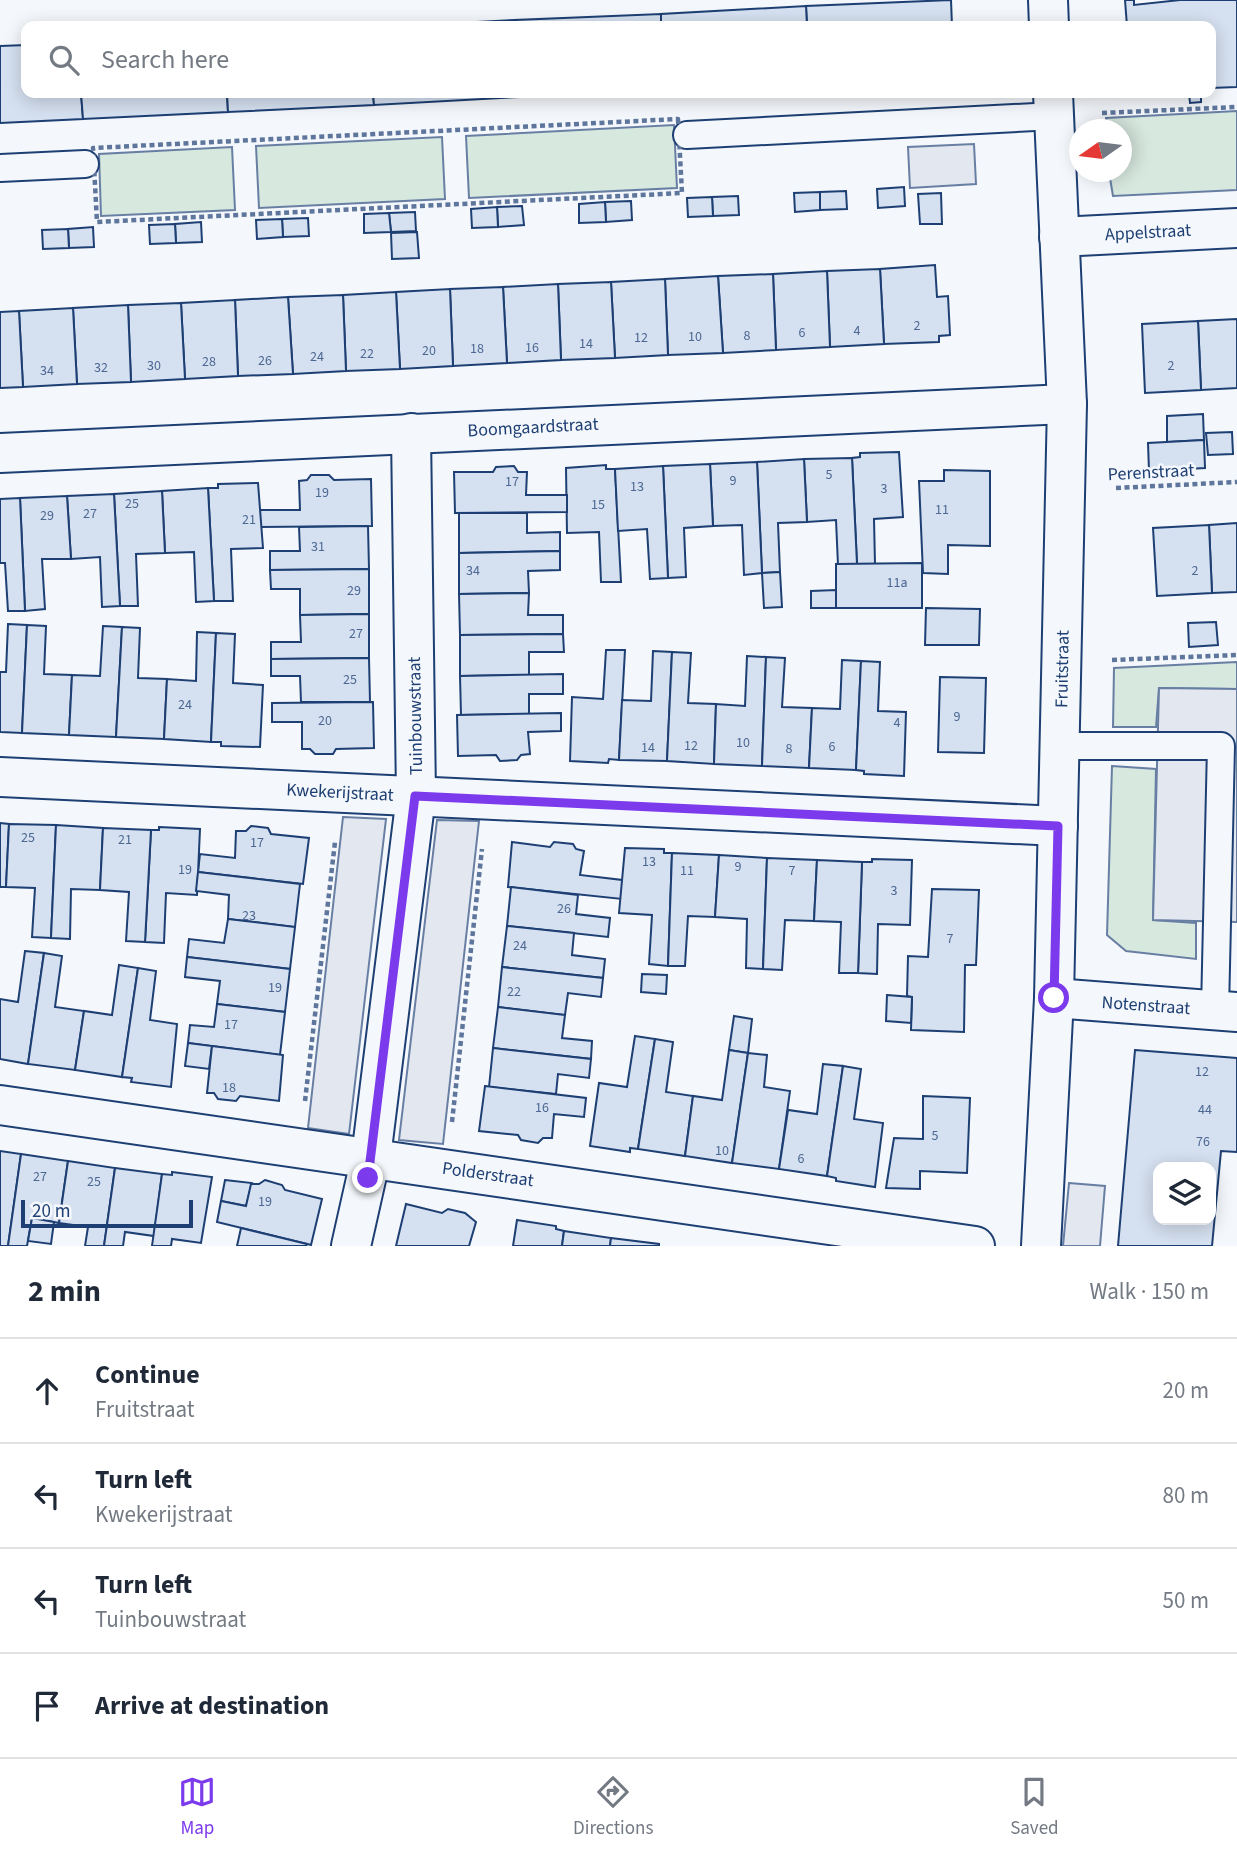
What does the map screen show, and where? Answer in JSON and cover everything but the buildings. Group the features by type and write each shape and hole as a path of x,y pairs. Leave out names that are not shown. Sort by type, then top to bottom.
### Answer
{"street":[{"path":"1048,0 1049,21"},
{"name":"Fruitstraat","path":"1041,1246 1054,998 1067,404 1053,104"},
{"name":"Appelstraat","path":"1059,237 1237,228"},
{"name":"Boomgaardstraat","path":"0,453 1067,404"},
{"name":"Tuinbouwstraat","path":"351,1246 371,1157 415,796 411,433"},
{"name":"Kwekerijstraat","path":"0,777 1058,826"},
{"name":"Notenstraat","path":"1054,998 1226,1011"},
{"name":"Polderstraat","path":"0,1105 975,1246"}],"lane":[{"path":"680,138 1053,104"},
{"path":"0,169 93,166"},
{"path":"1060,746 1221,746 1226,1011"}],"path":[{"path":"1053,104 1237,107"},
{"path":"680,138 682,193 97,222 93,166 680,138"},
{"name":"Perenstraat","path":"1066,490 1237,482"},
{"path":"1062,662 1237,655"},
{"path":"300,1147 340,792"},
{"path":"446,1168 488,800"}],"shaded area":[{"path":"1237,111 1237,190 1113,196 1111,182 1132,182 1132,119 1106,118"},
{"path":"674,125 677,188 469,198 466,136"},
{"path":"442,137 445,199 259,208 256,146"},
{"path":"974,144 976,184 910,188 908,147"},
{"path":"232,147 235,210 101,216 99,154"},
{"path":"1237,662 1237,689 1159,688 1156,727 1113,727 1114,668"},
{"path":"1159,688 1237,689 1237,922 1153,920"},
{"path":"1112,766 1156,769 1153,920 1196,923 1196,959 1126,951 1107,935"},
{"path":"343,817 386,819 349,1134 308,1128"},
{"path":"437,820 479,821 443,1144 399,1140"},
{"path":"1069,1183 1105,1186 1100,1246 1063,1246"}],"route":[{"path":"368,1178 415,796 1058,826 1054,998"}]}
